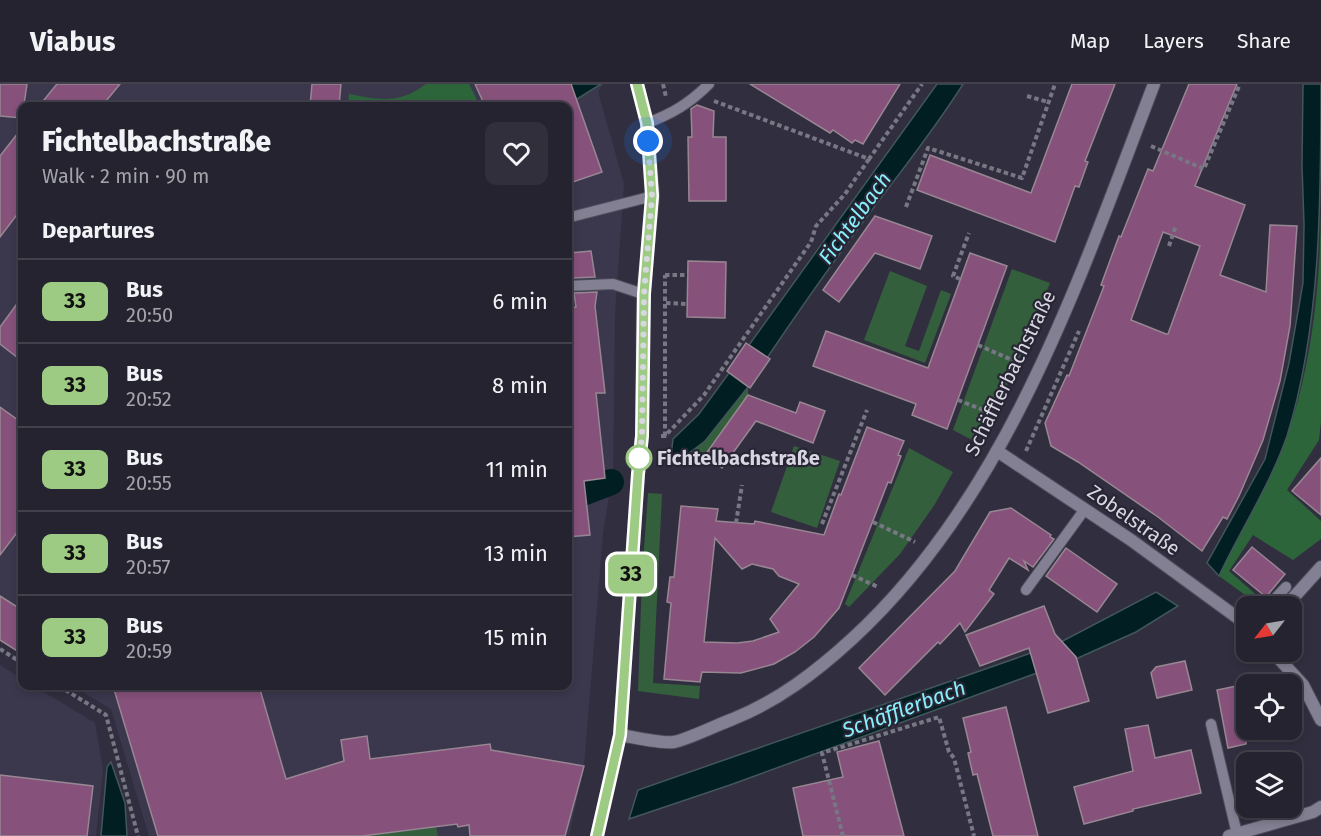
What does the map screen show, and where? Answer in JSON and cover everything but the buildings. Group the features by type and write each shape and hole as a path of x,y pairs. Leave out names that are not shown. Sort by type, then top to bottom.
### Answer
{"street":[{"path":"597,836 620,735 642,436 644,294 652,196 647,123 637,84"},
{"name":"Schäfflerbachstraße","path":"620,735 674,742 759,708 820,668 878,615 933,550 997,451 1038,371 1101,221 1154,84"},
{"name":"Zobelstraße","path":"997,451 1131,540 1236,617"},
{"path":"1295,596 1321,567"},
{"path":"1282,662 1303,685 1321,720"},
{"path":"1233,835 1312,812 1321,807"}],"lane":[{"path":"647,123 669,115 696,97 709,84"},
{"path":"572,217 652,196"},
{"path":"572,286 613,284 644,294"},
{"path":"1026,590 1085,509"},
{"path":"1277,596 1286,587"},
{"path":"1211,724 1233,835"}],"path":[{"path":"642,436 665,436 704,395 811,242 816,225 845,194 922,84"},
{"path":"906,207 928,148 1022,178 1055,84"},
{"path":"1151,147 1204,169 1240,84"},
{"path":"1027,96 1048,102"},
{"path":"696,97 716,102 869,159"},
{"path":"1169,246 1176,225"},
{"path":"960,279 953,276 969,233"},
{"path":"665,275 688,275"},
{"path":"666,303 687,304"},
{"path":"978,345 1038,371"},
{"path":"958,400 1013,421"},
{"path":"822,524 867,410"},
{"path":"736,523 742,485"},
{"path":"873,522 933,550"},
{"path":"852,575 896,594"},
{"path":"0,649 18,660"},
{"path":"65,690 106,715 138,836"},
{"path":"843,836 822,753 939,717 949,752 954,758 974,836"}],"shaded area":[{"path":"0,84 603,84 598,92 624,184 615,313 613,471 603,533 584,766 569,836 149,836 111,709 80,690 572,690 572,102 18,102 18,652 0,641"},
{"path":"0,665 18,676 18,690 41,690 95,723 103,770 96,836 0,836"}],"green space":[{"path":"426,84 469,84 478,102 348,102 349,94 389,99 407,95"},
{"path":"1321,210 1321,422 1319,440 1287,490 1321,521 1321,539 1293,560 1253,535 1229,571 1258,596 1247,596 1219,576 1272,472 1296,409 1313,324 1319,267"},
{"path":"1012,269 1050,283 1008,384 976,442 953,430"},
{"path":"890,271 927,286 905,346 919,351 941,290 951,294 925,363 864,340"},
{"path":"748,387 748,395 701,462 671,460 671,456 684,457 705,441"},
{"path":"794,446 840,461 817,528 771,512"},
{"path":"909,448 953,472 935,504 900,554 849,607 845,604"},
{"path":"648,493 662,494 653,683 700,686 699,699 638,691"},
{"path":"436,827 438,836 362,836"}],"water":[{"path":"555,84 601,84 577,99 567,102 508,102"},
{"path":"937,84 963,84 927,137 826,272 767,358 749,345"},
{"path":"1303,84 1321,84 1317,262 1307,351 1287,436 1280,454 1219,576 1207,563 1265,459 1289,363 1303,283"},
{"path":"729,373 748,387 705,441 684,457 671,456 673,439 699,414"},
{"name":"Schäfflerbach","path":"1156,592 1178,606 1136,632 1078,658 730,785 629,819 638,790 1057,644"},
{"path":"111,762 125,803 127,836 101,836 107,767"}],"waterway":[{"name":"Fichtelbach","path":"585,492 611,482"}],"bus line":[{"name":"33","path":"597,836 620,735 642,436 644,294 652,196 647,123 637,84"}],"place":[{"name":"Fichtelbachstraße","path":"639,458"}],"route":[{"path":"639,458 639,461 642,436 644,294 652,196 648,141"}]}
